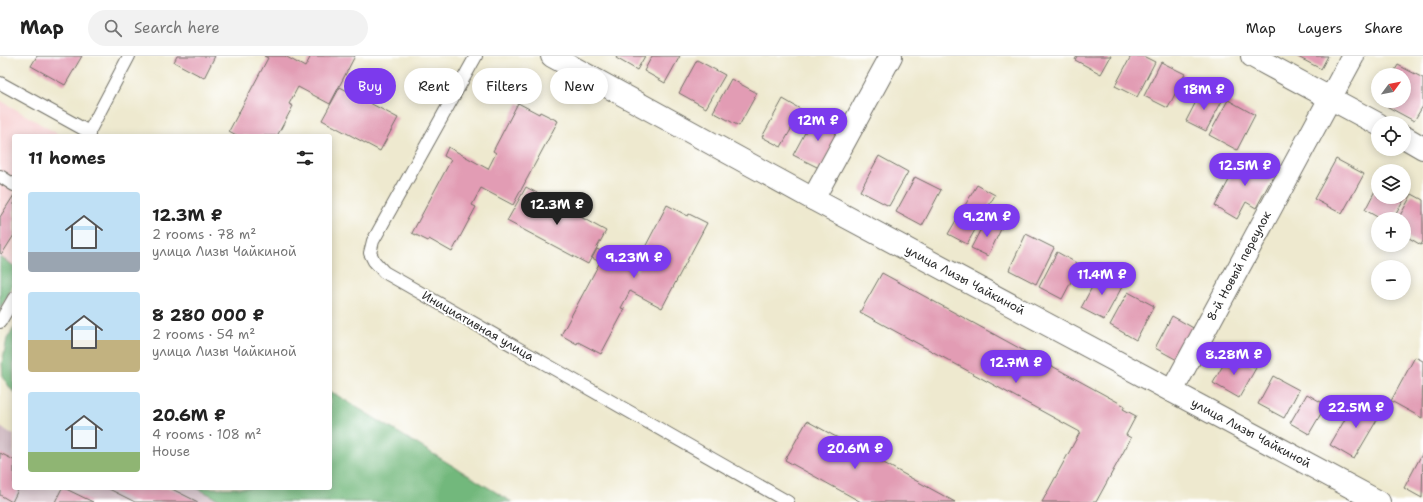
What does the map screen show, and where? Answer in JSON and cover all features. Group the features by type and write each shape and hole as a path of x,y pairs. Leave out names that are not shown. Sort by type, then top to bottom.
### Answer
{"main road":[{"name":"улица Лизы Чайкиной","path":"552,56 813,199 1379,502"},
{"path":"813,199 891,56"},
{"path":"1252,56 1371,120"},
{"name":"8-й Новый переулок","path":"1172,391 1353,56"},
{"path":"1411,141 1423,148"}],"lane":[{"path":"0,83 89,134 129,56"},
{"name":"Инициативная улица","path":"476,56 373,241 370,253 374,261 384,272 788,502"},
{"path":"0,176 12,184"},
{"path":"0,322 12,301"}],"shaded area":[{"path":"0,100 58,134 12,134 12,265 0,257"},
{"path":"0,427 12,434 12,490 201,490 223,502 0,502"}],"green space":[{"path":"0,257 12,265 12,284 7,297 0,308"},
{"path":"12,331 12,390 3,378 2,363 7,339"},
{"path":"332,392 512,502 224,502 201,490 332,490"}],"building":[{"path":"37,56 82,56 65,85 31,66"},
{"path":"177,56 215,56 204,78 174,62"},
{"path":"264,56 285,56 305,67 311,56 355,56 349,68 344,68 344,77 330,104 298,87 289,104 293,106 278,134 234,134 229,131 268,58"},
{"path":"617,56 645,56 637,70 616,58"},
{"path":"652,56 680,56 665,83 644,71"},
{"path":"1077,56 1111,56 1101,74 1075,60"},
{"path":"1131,56 1143,56 1155,62 1137,97 1115,86"},
{"path":"1296,56 1328,56 1321,69"},
{"path":"697,60 725,75 706,108 679,93"},
{"path":"1161,62 1185,74 1168,108 1144,96"},
{"path":"1398,65 1404,68 1396,68"},
{"path":"1411,72 1423,78 1423,106 1414,121 1411,119 1411,116 1405,116 1390,108 1411,108"},
{"path":"731,79 757,93 739,126 713,112"},
{"path":"340,87 344,89 344,104 372,104 398,118 380,151 322,120"},
{"path":"1202,90 1222,101 1206,131 1186,121"},
{"path":"783,99 802,110 781,147 762,137"},
{"path":"1228,100 1255,115 1237,150 1209,135"},
{"path":"517,104 539,114 540,112 558,121 513,205 481,188 472,205 476,207 452,252 429,239 428,241 412,233 451,160 444,156 448,147 488,169 496,153 493,151"},
{"path":"815,114 842,128 821,169 793,155"},
{"path":"879,156 908,172 889,206 860,191"},
{"path":"1242,156 1275,173 1256,208 1246,202 1237,219 1215,206"},
{"path":"1336,159 1364,174 1342,214 1314,199"},
{"path":"915,177 941,190 922,226 896,212"},
{"path":"977,185 995,195 967,244 948,234"},
{"path":"526,187 606,231 588,264 507,221"},
{"path":"1412,194 1423,200 1423,241 1421,245 1411,239 1411,212 1402,212 1406,204 1411,204"},
{"path":"12,198 12,238 2,254 0,253 0,217"},
{"path":"1371,198 1371,204 1402,204 1397,212 1371,212 1371,213 1365,210"},
{"path":"667,205 688,216 689,214 707,223 662,308 630,291 621,308 625,309 601,354 578,342 577,344 561,335 600,262 592,258 597,249 637,271 645,255 642,253"},
{"path":"986,219 1002,227 988,256 971,248"},
{"path":"1026,234 1054,248 1036,284 1009,270"},
{"path":"1057,252 1080,265 1062,299 1039,287"},
{"path":"1100,272 1123,285 1104,320 1081,308"},
{"path":"882,273 1125,406 1123,409 1136,416 1126,435 1131,438 1096,502 1042,502 1080,432 860,312"},
{"path":"1128,292 1154,306 1136,340 1110,325"},
{"path":"1172,316 1197,330 1179,361 1155,348"},
{"path":"1230,353 1256,368 1239,398 1213,383"},
{"path":"1415,357 1423,361 1422,418 1391,401"},
{"path":"1273,376 1299,390 1284,418 1258,404"},
{"path":"1307,394 1326,405 1309,434 1290,423"},
{"path":"1357,399 1381,413 1354,459 1330,445"},
{"path":"807,421 955,502 861,502 785,460"},
{"path":"0,453 12,459 12,490 18,490 12,502 0,495"},
{"path":"1422,454 1423,455 1422,498 1404,488"},
{"path":"61,490 68,490 93,502 55,502"},
{"path":"111,490 174,490 198,502 135,502"}]}
